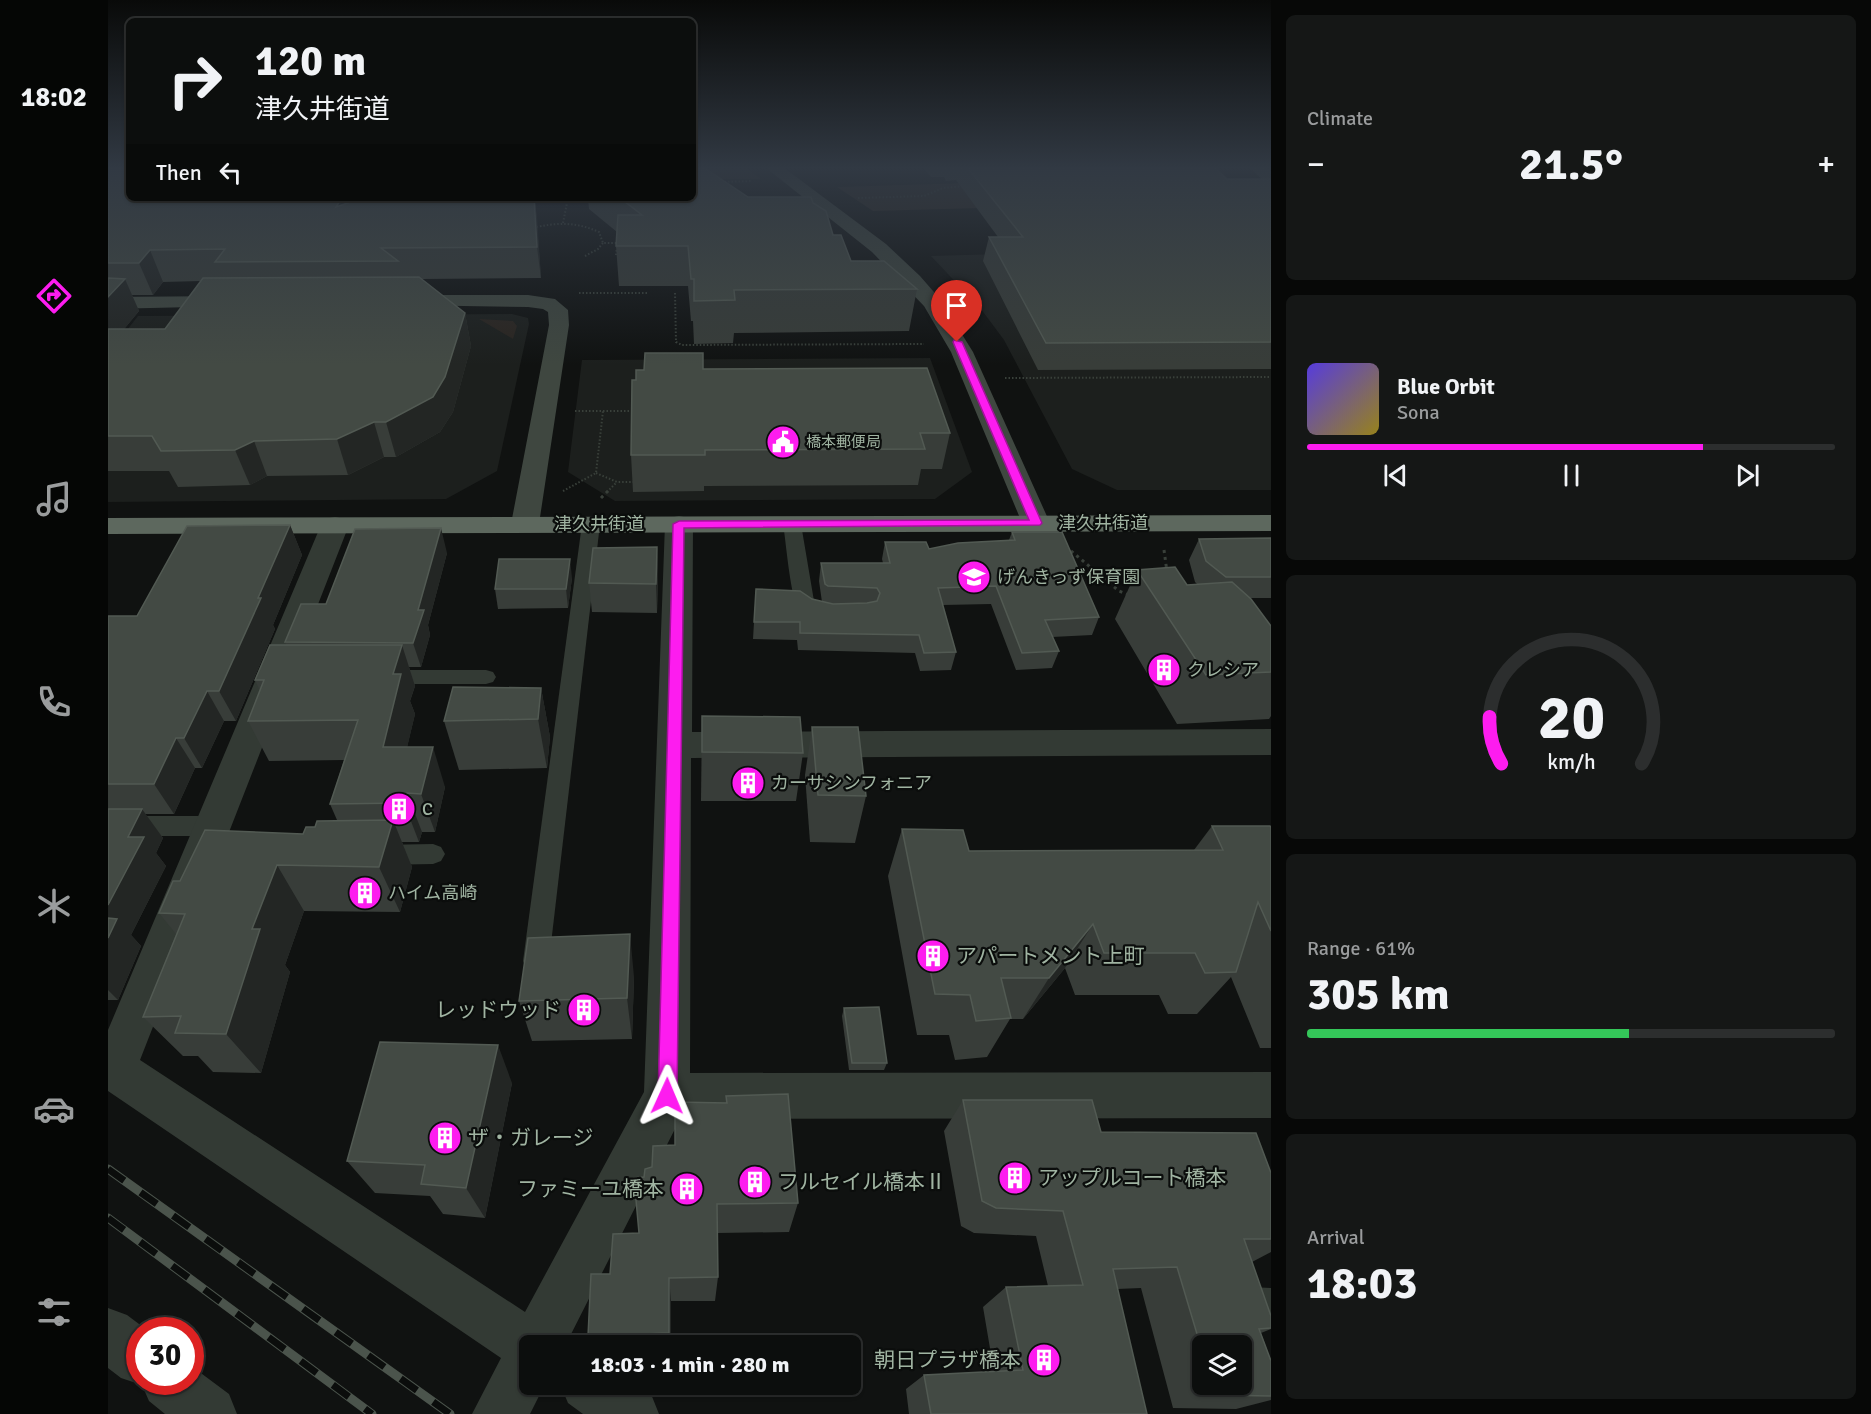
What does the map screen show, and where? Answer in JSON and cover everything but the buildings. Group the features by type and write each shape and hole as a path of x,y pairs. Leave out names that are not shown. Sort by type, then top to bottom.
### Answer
{"highway":[{"name":"津久井街道","path":"108,526 525,524 593,515 679,524 1271,523"}],"street":[{"path":"856,233 879,248 913,280 933,303 957,342 1036,523"},
{"path":"381,302 528,301 548,303 558,310 559,325 525,524"},
{"path":"108,303 251,302"},
{"path":"542,1335 667,1096 679,524"},
{"path":"335,525 285,676 212,846 111,1067 519,1339"},
{"path":"674,745 1271,742"},
{"path":"667,1096 1271,1095"},
{"path":"108,1334 126,1348"},
{"path":"500,1414 519,1379"},
{"path":"184,1395 208,1414"},
{"path":"603,1395 631,1414"}],"lane":[{"path":"536,961 593,515"},
{"path":"792,524 805,603 812,610 842,612"},
{"path":"368,677 486,677"},
{"path":"113,826 212,846"},
{"path":"351,855 433,854"}],"path":[{"path":"598,233 603,243"},
{"path":"585,256 603,243 629,243"},
{"path":"616,255 617,243"},
{"path":"569,294 649,293"},
{"path":"675,293 676,342 686,346 934,344"},
{"path":"1172,369 1177,377"},
{"path":"1006,384 1003,378 1271,377"},
{"path":"613,402 613,411"},
{"path":"572,411 638,411"},
{"path":"596,473 603,411"},
{"path":"596,473 617,482 633,482"},
{"path":"563,491 596,473"},
{"path":"593,515 617,482"},
{"path":"1164,543 1165,568 1168,575"},
{"path":"1069,549 1119,591 1134,596"}],"shaded area":[{"path":"1185,233 1271,233 1271,490 1117,490 1072,469 1004,340 981,309 931,256 1131,250"},
{"path":"512,314 528,318 529,324 497,471 446,499 108,502 108,354 138,316"},
{"path":"479,319 513,321 517,326 513,339"},
{"path":"930,358 972,472 935,499 615,501 568,472 582,360"}],"railway":[{"path":"108,1169 450,1414"},
{"path":"108,1218 372,1414"}],"place":[{"name":"橋本郵便局","path":"783,442"},
{"name":"げんきっず保育園","path":"974,577"},
{"name":"クレシア","path":"1164,670"},
{"name":"カーサシンフォニア","path":"748,783"},
{"name":"C","path":"399,809"},
{"name":"ハイム高崎","path":"365,893"},
{"name":"アパートメント上町","path":"933,956"},
{"name":"レッドウッド","path":"584,1010"},
{"name":"ザ・ガレージ","path":"445,1138"},
{"name":"アップルコート橋本","path":"1015,1178"},
{"name":"フルセイル橋本Ⅱ","path":"755,1182"},
{"name":"ファミーユ橋本","path":"687,1189"},
{"name":"朝日プラザ橋本","path":"1044,1360"}],"route":[{"path":"667,1096 679,524 1036,523 957,342"}]}
